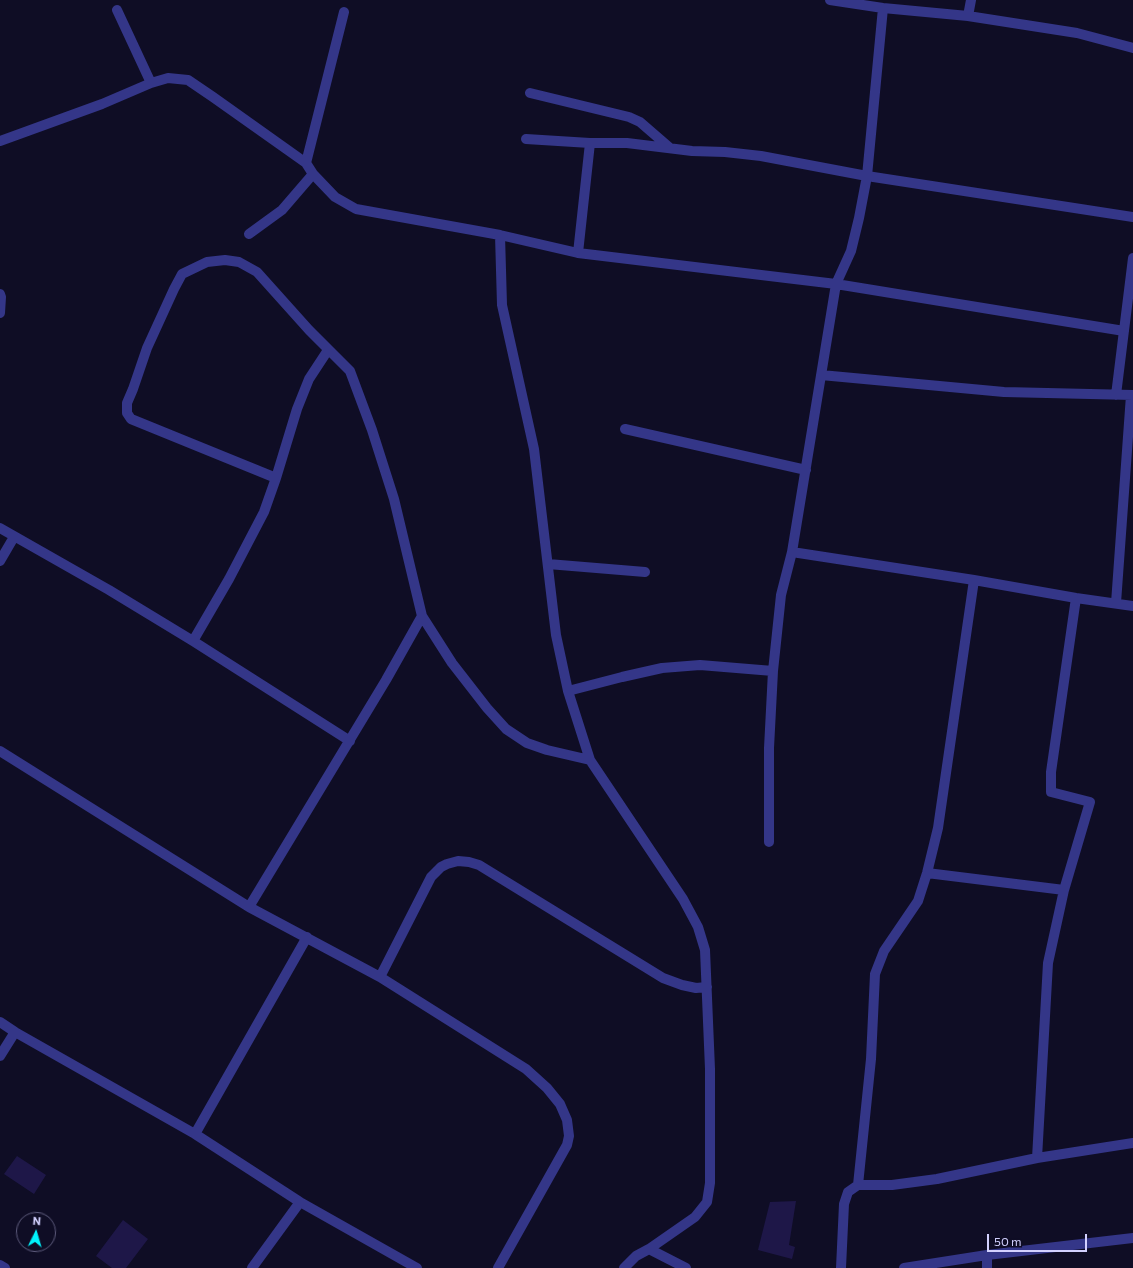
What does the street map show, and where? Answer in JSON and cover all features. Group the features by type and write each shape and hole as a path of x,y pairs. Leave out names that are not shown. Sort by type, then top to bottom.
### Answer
{"street":[{"path":"830,0 883,8 968,16 1077,34 1133,48"},
{"path":"968,16 971,0"},
{"path":"769,842 768,770 773,671 781,595 792,552 836,284 851,251 867,176 883,8"},
{"path":"117,10 150,83"},
{"path":"306,163 344,12"},
{"path":"0,142 102,104 150,83 168,78 188,80 306,163 335,197 356,209 500,235 578,253 836,284 1124,331"},
{"path":"530,93 629,117 640,122 670,148"},
{"path":"526,139 590,143 627,143 692,151 725,152 761,156 867,176 1133,217"},
{"path":"578,253 590,143"},
{"path":"249,234 282,210 314,174"},
{"path":"500,235 502,305 534,449 556,635 568,691 590,760 683,899 698,927 705,950 710,1069 710,1183 707,1202 695,1217 649,1250 636,1256 624,1268"},
{"path":"1116,395 1133,258"},
{"path":"276,478 131,419 127,413 127,403 147,348 174,289 182,274 207,262 225,260 239,262 257,272 328,350 350,371 372,430 394,499 422,616 452,664 487,708 506,728 527,744 590,760"},
{"path":"0,294 0,313"},
{"path":"193,641 229,579 264,512 297,409 309,379 328,350"},
{"path":"821,375 1004,392 1132,395 1116,603"},
{"path":"625,429 806,470"},
{"path":"0,528 110,590 350,741"},
{"path":"0,561 14,537"},
{"path":"792,552 1133,606"},
{"path":"548,564 645,572"},
{"path":"858,1185 871,1059 875,974 884,951 918,901 927,873 938,828 974,580"},
{"path":"1037,1158 1048,963 1064,890 1090,802 1051,792 1051,772 1076,598"},
{"path":"249,907 350,741 422,616"},
{"path":"568,691 662,668 700,665 773,671"},
{"path":"0,751 249,907 380,977 526,1069 547,1088 560,1104 567,1120 569,1136 567,1145 498,1268"},
{"path":"380,977 430,877 441,867 458,861 479,865 663,978 696,988 707,987"},
{"path":"927,873 1064,890"},
{"path":"195,1134 307,938"},
{"path":"0,1022 15,1032 195,1134 300,1202 417,1268"},
{"path":"0,1056 15,1032"},
{"path":"841,1268 844,1204 848,1192 858,1185 892,1185 937,1179 1037,1158 1133,1143"},
{"path":"252,1268 300,1202"},
{"path":"904,1268 987,1255 1133,1238"},
{"path":"649,1250 686,1268"},
{"path":"987,1255 987,1268"},
{"path":"0,1265 5,1268"}],"building":[{"path":"17,1156 46,1175 34,1194 4,1174"},
{"path":"796,1201 789,1245 795,1247 792,1259 758,1250 770,1202"},
{"path":"123,1220 148,1239 126,1268 112,1268 96,1256"}]}
